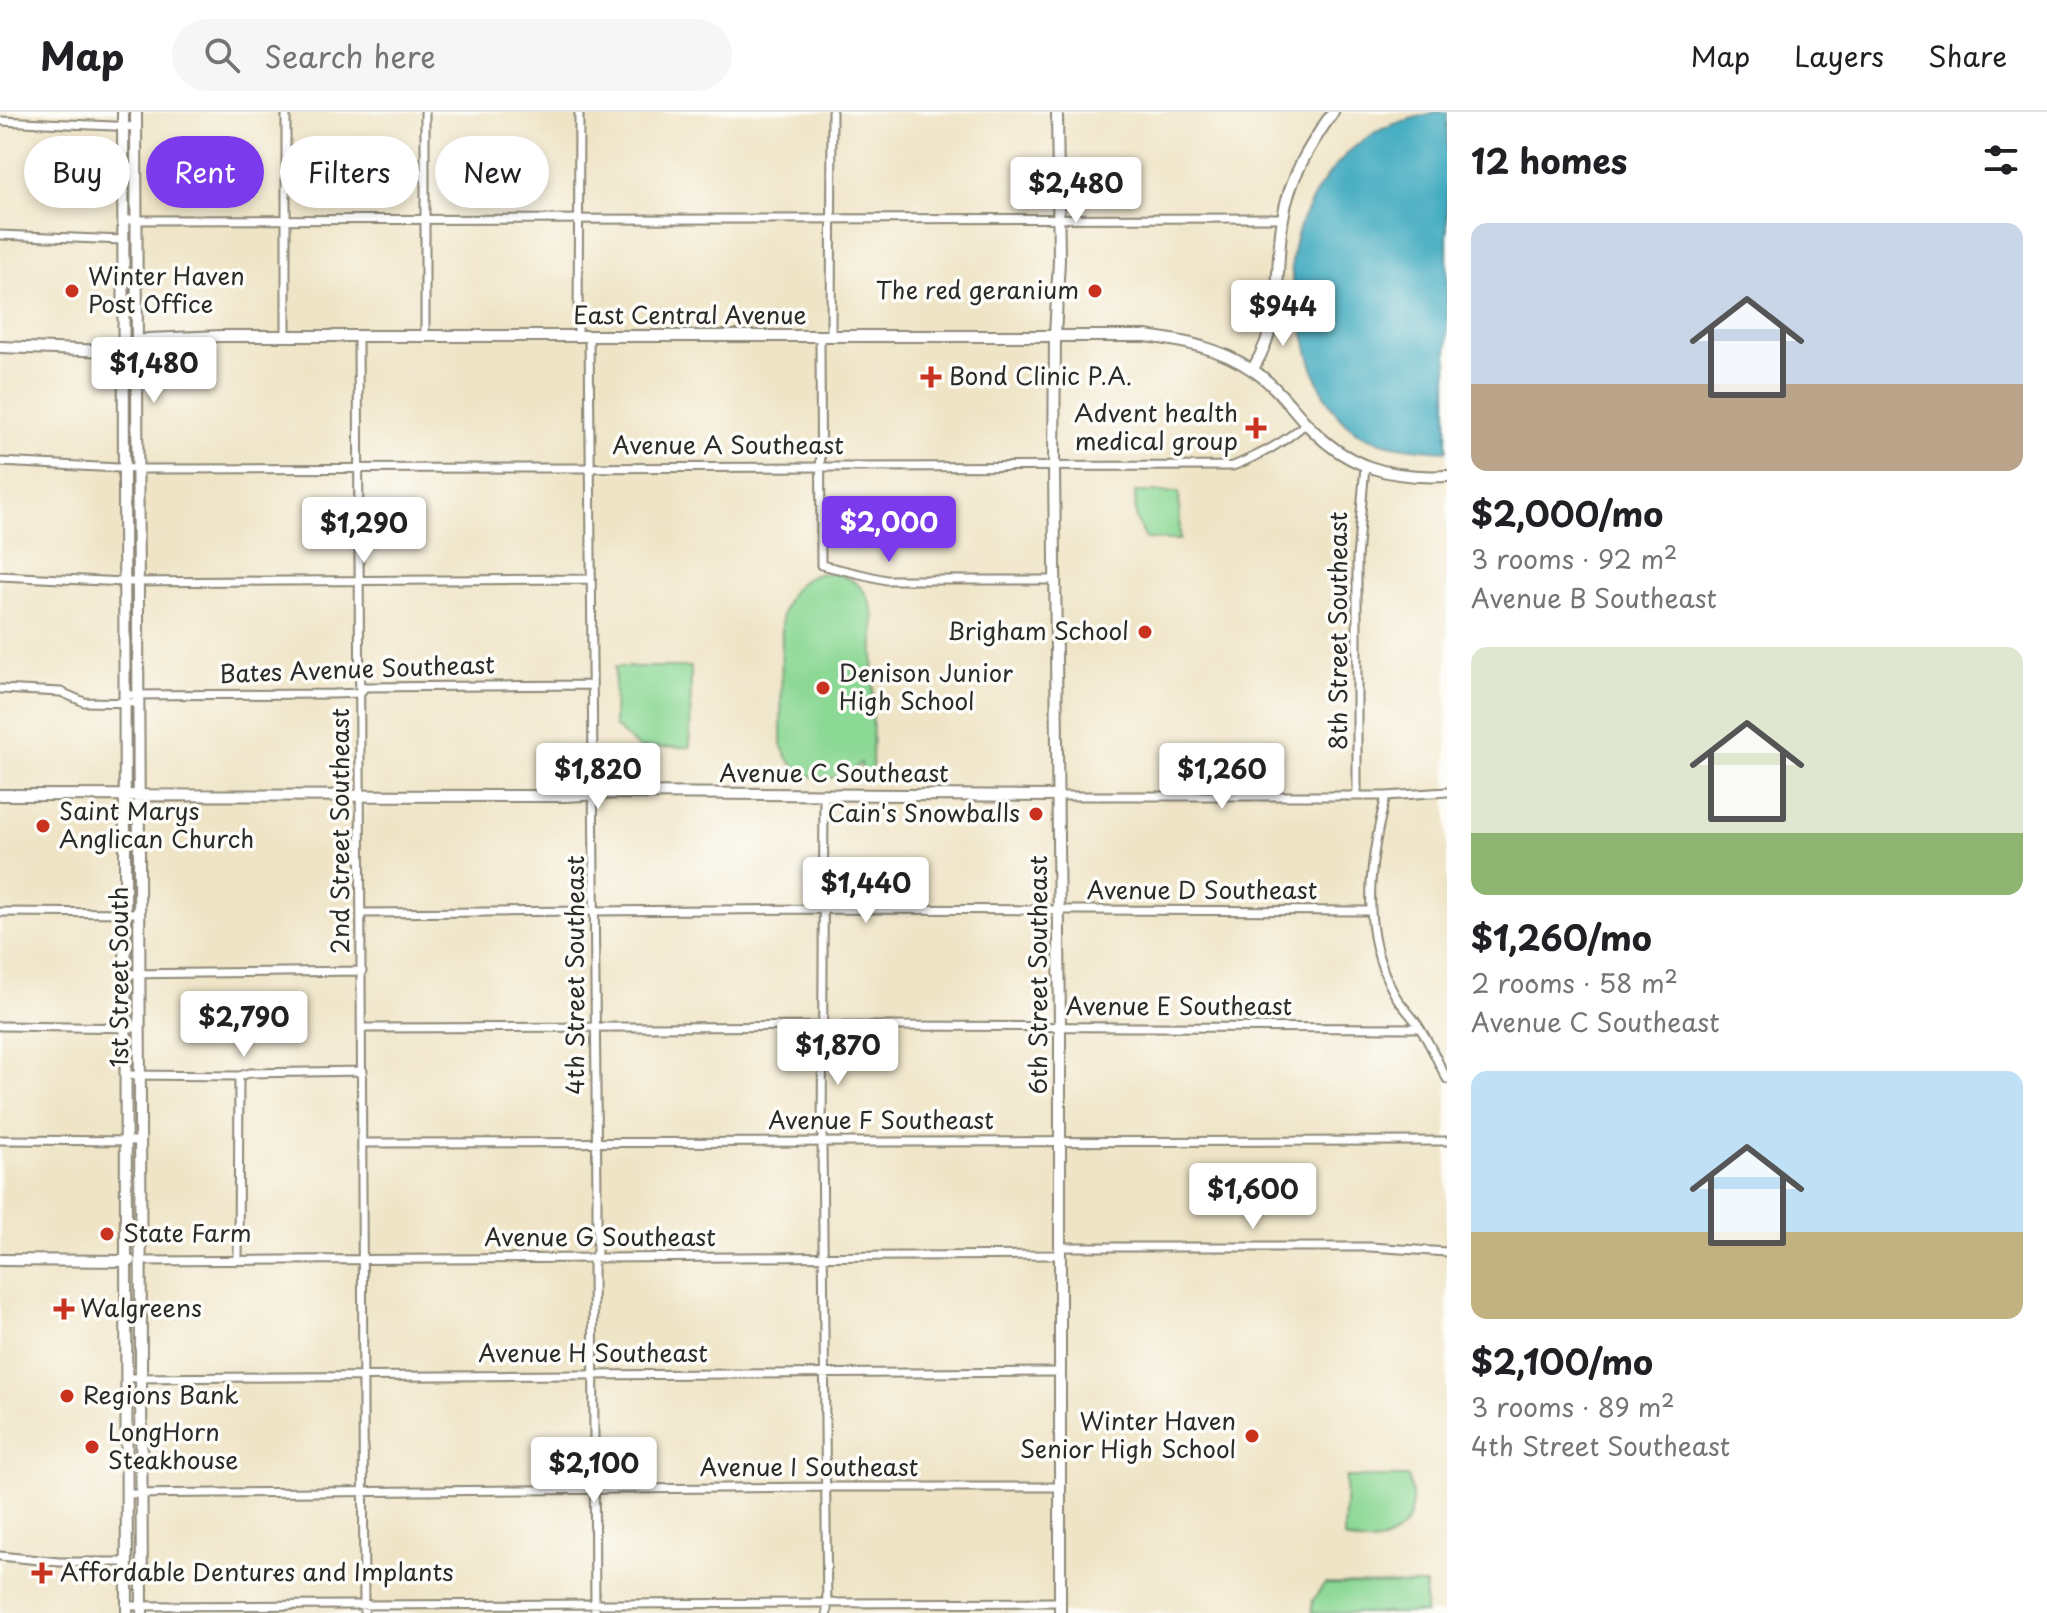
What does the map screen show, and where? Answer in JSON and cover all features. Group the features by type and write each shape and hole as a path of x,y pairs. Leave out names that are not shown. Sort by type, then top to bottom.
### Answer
{"main road":[{"name":"1st Street South","path":"123,112 127,1610"},
{"name":"1st Street South","path":"136,112 142,1609"},
{"name":"6th Street Southeast","path":"1057,112 1059,219 1054,467 1059,796 1060,1607"},
{"path":"1253,369 1270,334 1276,311 1283,218 1301,161 1333,112"},
{"name":"East Central Avenue","path":"0,347 109,351 137,341 170,338 286,336 1146,336 1184,341 1219,352 1253,369 1334,450 1365,466 1391,474 1447,476"},
{"name":"Avenue C Southeast","path":"0,795 824,793 1059,796"},
{"path":"0,1260 141,1261"}],"street":[{"path":"286,112 286,336"},
{"path":"425,112 425,336"},
{"name":"4th Street Southeast","path":"579,112 578,219 590,466 594,795 597,1252 593,1259 594,1608"},
{"path":"832,112 832,219 825,336 821,565 886,580 1056,580"},
{"path":"0,121 136,127"},
{"path":"123,220 1283,218"},
{"path":"0,235 123,240"},
{"name":"2nd Street Southeast","path":"358,336 364,1609"},
{"name":"Avenue A Southeast","path":"0,462 138,469 1233,466 1274,447 1306,423"},
{"name":"8th Street Southeast","path":"1357,796 1357,558 1365,466"},
{"path":"0,576 124,582 591,579"},
{"name":"Bates Avenue Southeast","path":"0,689 54,691 79,701 360,693 365,687 592,685"},
{"name":"Avenue C Southeast","path":"1059,796 1386,796 1447,792"},
{"path":"824,793 822,1141 827,1613"},
{"path":"1386,796 1372,861 1370,911 1373,935 1395,995 1420,1028 1447,1079"},
{"name":"Avenue D Southeast","path":"362,913 824,909 1370,911"},
{"path":"0,912 139,913"},
{"path":"125,974 362,971"},
{"path":"0,1026 140,1028"},
{"name":"Avenue E Southeast","path":"363,1028 1420,1028"},
{"path":"125,1075 239,1076 250,1073 363,1071"},
{"path":"238,1260 239,1076"},
{"path":"0,1140 140,1141"},
{"name":"Avenue F Southeast","path":"363,1143 1447,1141"},
{"name":"Avenue G Southeast","path":"141,1261 593,1259 1370,1247 1447,1252"},
{"name":"Avenue H Southeast","path":"126,1378 825,1377 1059,1372"},
{"name":"Avenue I Southeast","path":"126,1494 1060,1487"},
{"path":"0,1556 59,1562 127,1562"},
{"path":"127,1610 594,1608 827,1603 1060,1607"}],"green space":[{"path":"1135,492 1179,492 1180,540 1146,539 1136,519"},
{"path":"823,573 843,576 858,585 872,609 872,776 862,776 861,763 839,776 815,777 795,766 781,744 782,615 796,587 807,578"},
{"path":"615,667 691,667 690,747 639,748 614,726"},
{"path":"1346,1477 1408,1477 1411,1511 1401,1529 1383,1541 1370,1543 1344,1538"},
{"path":"1325,1584 1426,1585 1425,1613 1312,1613 1313,1600"}],"water":[{"path":"1436,112 1447,112 1447,450 1444,451 1405,447 1366,437 1353,430 1333,409 1314,370 1292,277 1292,258 1303,218 1338,163 1376,132"}],"place":[{"name":"Winter Haven Post Office","path":"72,291"},
{"name":"The red geranium","path":"1095,291"},
{"name":"Bond Clinic P.A.","path":"931,377"},
{"name":"Advent health medical group","path":"1256,428"},
{"name":"Brigham School","path":"1145,632"},
{"name":"Denison Junior High School","path":"823,688"},
{"name":"Cain's Snowballs","path":"1036,814"},
{"name":"Saint Marys Anglican Church","path":"43,826"},
{"name":"State Farm","path":"107,1234"},
{"name":"Walgreens","path":"64,1309"},
{"name":"Regions Bank","path":"67,1396"},
{"name":"Winter Haven Senior High School","path":"1252,1436"},
{"name":"LongHorn Steakhouse","path":"92,1447"},
{"name":"Affordable Dentures and Implants","path":"42,1573"}]}
